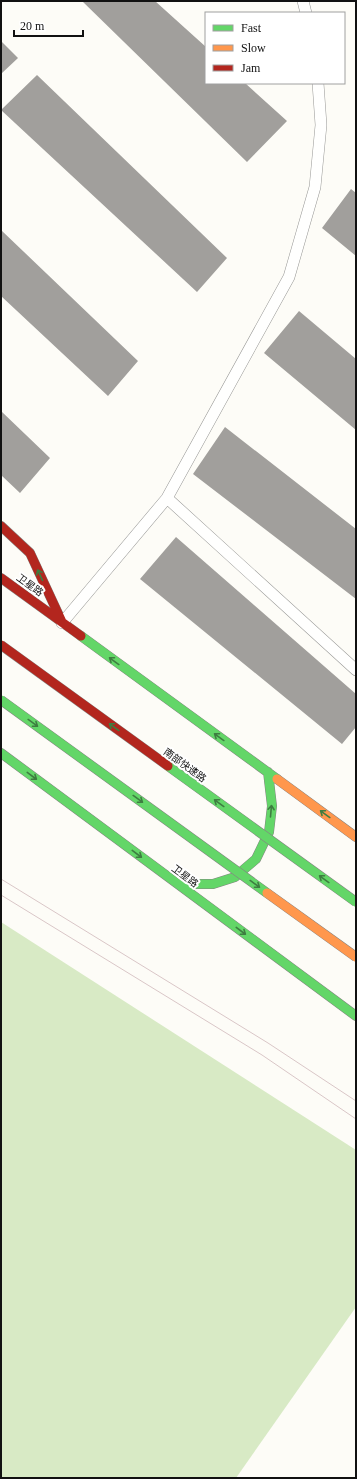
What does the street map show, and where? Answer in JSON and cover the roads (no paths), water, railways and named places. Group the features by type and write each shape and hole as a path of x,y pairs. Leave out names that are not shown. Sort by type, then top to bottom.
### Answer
{"main road":[{"path":"1,526 30,553 62,623"},
{"name":"卫星路","path":"1,578 356,837"},
{"name":"南部快速路","path":"1,645 356,902"},
{"path":"1,700 356,957"},
{"name":"卫星路","path":"1,753 356,1016"},
{"path":"178,884 213,884 235,877 256,859 269,832 272,806 268,772"}],"lane":[{"path":"303,1 306,12"},
{"path":"62,623 167,498 289,277 315,187 321,125 318,84"},
{"path":"167,498 356,670"}],"tram line":[{"path":"1,879 268,1043 356,1101"},
{"path":"1,895 262,1055 356,1119"}]}
